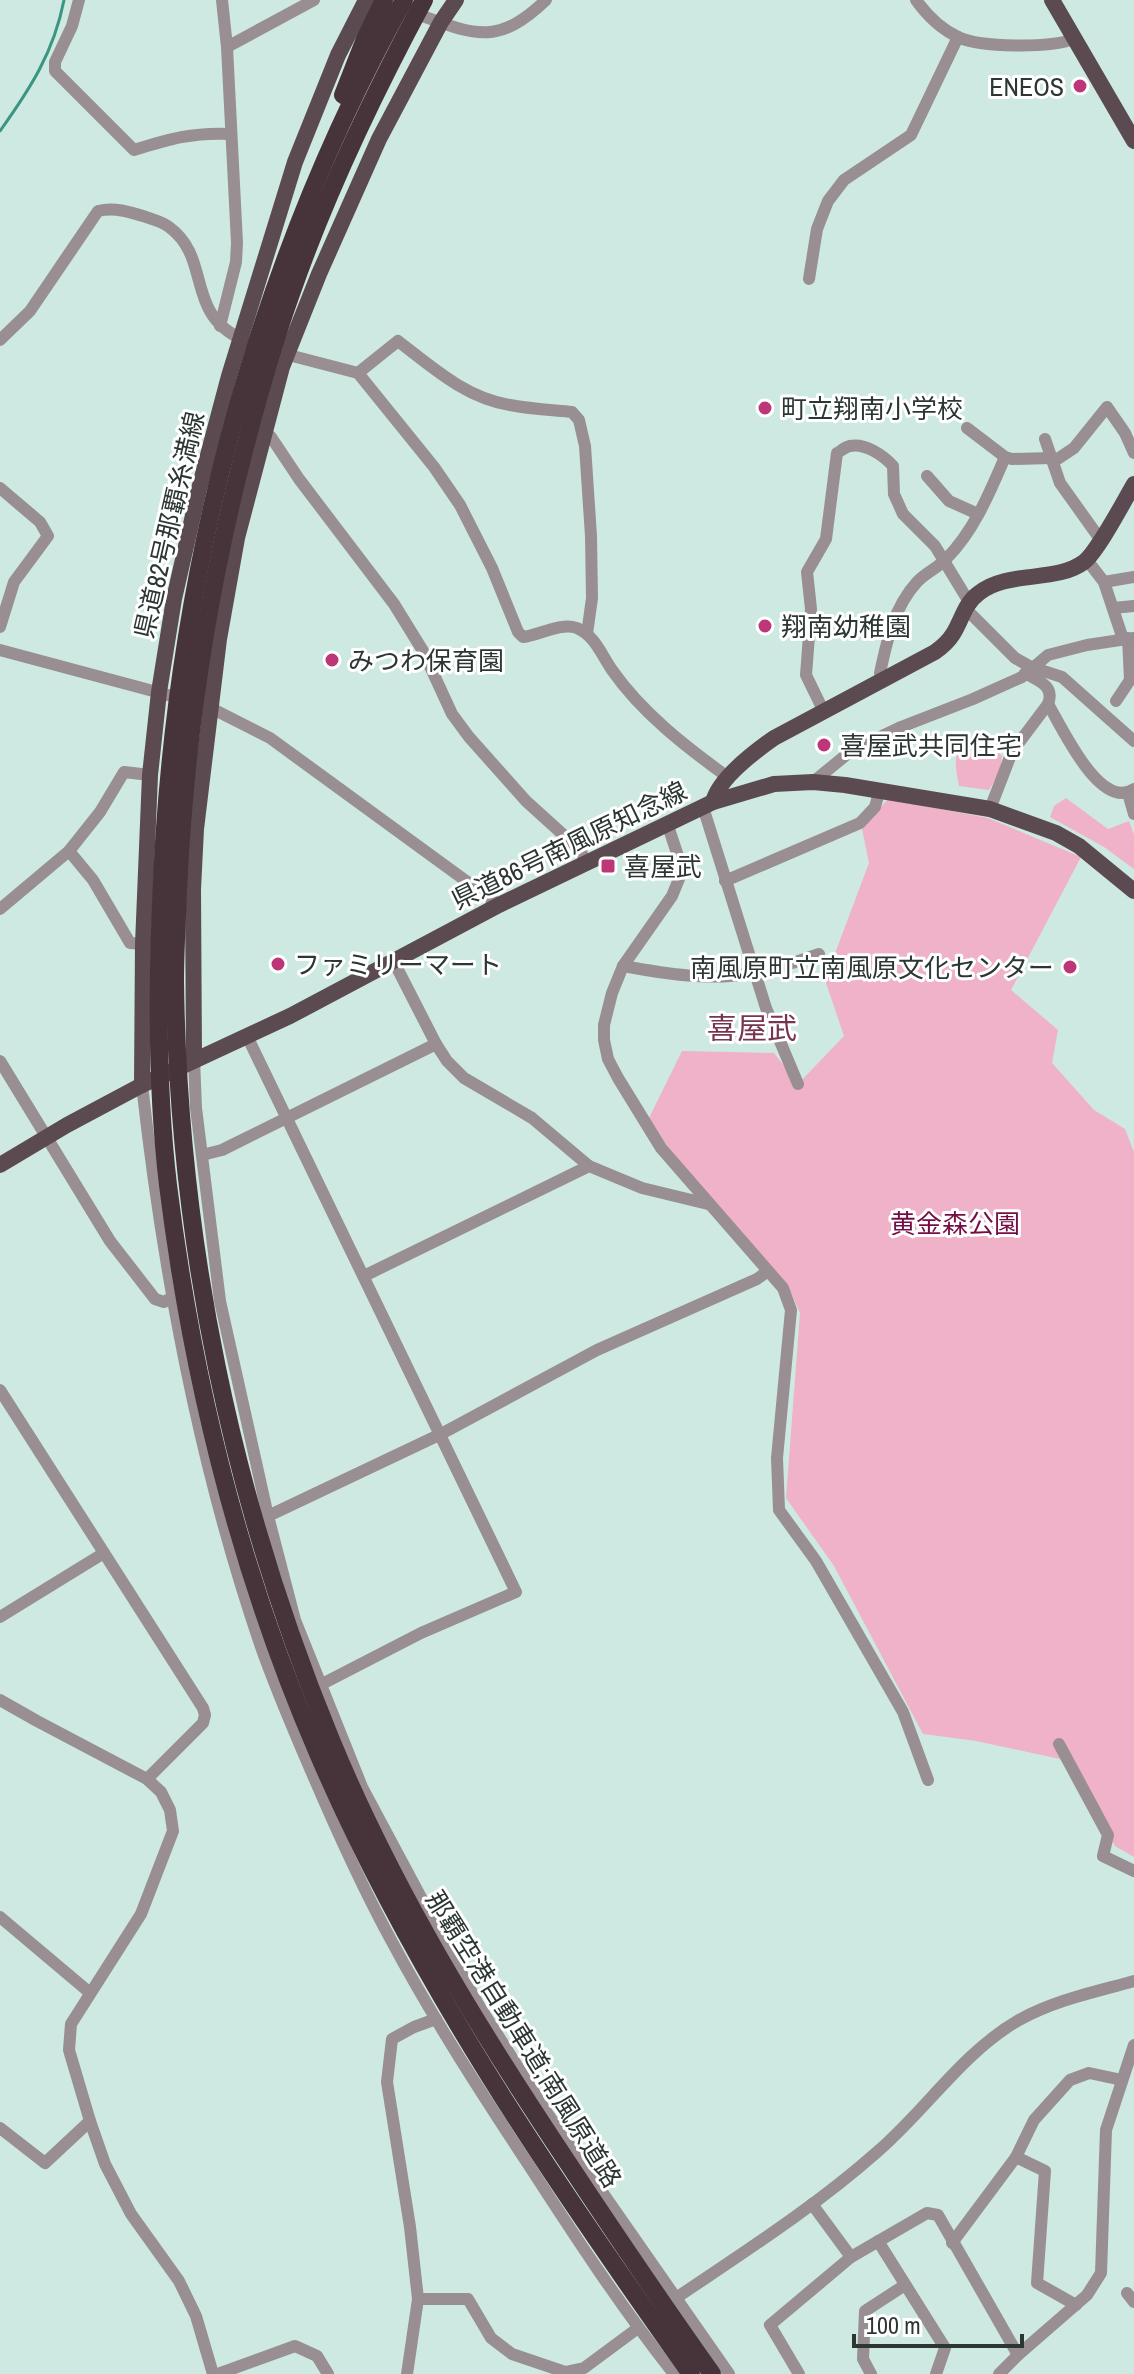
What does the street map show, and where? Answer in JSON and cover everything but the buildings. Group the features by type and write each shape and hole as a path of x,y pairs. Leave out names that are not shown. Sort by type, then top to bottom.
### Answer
{"highway":[{"path":"319,198 343,95 384,0"},
{"name":"那覇空港自動車道;南風原道路","path":"404,0 360,85 319,198 245,447 222,542 203,642 189,744 180,850 175,976 187,1177 216,1370 264,1551 290,1633 332,1743 375,1838 465,2004 630,2256 712,2374"},
{"name":"那覇空港自動車道;南風原道路","path":"424,0 277,281 249,366 204,538 185,640 171,742 163,849 158,980 167,1180 200,1376 220,1463 278,1654 316,1749 360,1846 448,2011 513,2115 691,2374"},
{"path":"319,198 436,0"}],"main road":[{"name":"県道82号那覇糸満線","path":"142,1085 143,944 150,775 167,634 199,489 240,339 295,162 338,55 366,0"},
{"path":"194,1059 193,889 196,829 210,707 237,538 287,355 319,274 379,139 441,22 456,0"},
{"path":"1052,0 1134,141"},
{"path":"967,605 977,594 1001,582 1054,572 1087,560 1134,484"},
{"name":"県道86号南風原知念線","path":"0,1165 142,1085 290,1016 499,905 708,804 753,754 774,738 947,643 967,605"},
{"path":"708,804 774,784 813,782 880,789 990,809 1056,833 1079,846 1134,891"}],"street":[{"path":"79,0 72,26 55,62 55,71 134,150 175,137 201,133 231,134"},
{"path":"220,326 236,262 237,243 222,0"},
{"path":"227,47 314,0"},
{"path":"377,0 477,34 512,27 546,0"},
{"path":"916,0 935,22 958,37 1000,45 1050,44 1074,39"},
{"path":"809,279 817,229 828,201 844,180 911,135 958,37"},
{"path":"0,340 30,311 98,211 111,208 168,225 189,247 208,312 220,326 240,339 358,373 434,467 460,505 523,637 567,626 587,634 625,690 682,743 729,778"},
{"path":"358,373 398,341 449,381 472,393 509,405 572,412 579,420 585,446 592,598 587,634"},
{"path":"967,428 1005,457 1052,460 1074,448 1107,407 1134,453"},
{"path":"264,431 394,604 423,651 452,714 504,777 579,849 587,863"},
{"path":"1045,439 1060,483 1100,539"},
{"path":"824,712 806,675 811,609 807,572 826,539 837,453 850,446 870,449 893,466 894,494 903,514 935,546 967,605 1051,693 1048,704 1012,752 990,809"},
{"path":"883,679 880,673 887,638 900,606 922,577 945,561 987,499 1005,457"},
{"path":"927,476 949,501 978,514"},
{"path":"0,488 40,522 48,536 14,582 0,627"},
{"path":"1087,560 1104,582 1128,638 1130,680 1116,701"},
{"path":"1104,582 1134,577"},
{"path":"1113,608 1134,606"},
{"path":"813,782 851,751 901,727 973,699 1028,670 1048,655 1128,638"},
{"path":"0,650 210,707 270,738 499,905"},
{"path":"1028,670 1062,677 1134,741"},
{"path":"1048,704 1090,774 1112,792 1131,791 1134,814"},
{"path":"0,909 69,851 100,812 124,772 150,775"},
{"path":"725,881 860,823 875,807 880,789"},
{"path":"708,804 725,881 766,1008 798,1084"},
{"path":"667,823 681,865 679,879 672,896 623,966 606,1010 604,1040 608,1059 661,1148 783,1288 791,1310 777,1458 779,1510 816,1561 903,1712 928,1780"},
{"path":"69,851 93,880 130,943 143,944"},
{"path":"623,966 708,978 755,973 819,954"},
{"path":"393,960 436,1044 464,1078 532,1118 589,1166 642,1188 708,1204"},
{"path":"247,1036 516,1592 421,1633 322,1684"},
{"path":"202,1155 222,1150 436,1044"},
{"path":"194,1059 196,1108 220,1301 268,1516 295,1620 362,1787 478,2004 547,2113 729,2374"},
{"path":"0,1061 110,1241 155,1299 164,1302 171,1298"},
{"path":"142,1085 171,1298 219,1513 259,1643 297,1740 348,1855 436,2019 537,2178 638,2328 674,2374"},
{"path":"364,1276 589,1166"},
{"path":"268,1516 441,1434 597,1350 757,1279 768,1271"},
{"path":"0,1390 203,1708 203,1723 147,1779"},
{"path":"0,1617 104,1553"},
{"path":"0,1700 147,1779 161,1792 170,1810 173,1831 141,1914 71,2024 69,2050 105,2164 131,2214 179,2281 196,2316 215,2374 295,2346 317,2356 328,2374"},
{"path":"1059,1744 1108,1835 1103,1856 1134,1871"},
{"path":"0,1917 89,1992"},
{"path":"676,2298 812,2204 878,2151 973,2055 1003,2030 1042,2009 1134,1981"},
{"path":"407,2374 418,2299 387,2082 392,2039 436,2019"},
{"path":"999,2374 1087,2295 1101,2273 1106,2130 1134,2045"},
{"path":"952,2243 1016,2157 1034,2120 1070,2080 1089,2073 1122,2080"},
{"path":"0,2128 45,2163 90,2121"},
{"path":"1016,2157 1045,2171 1037,2283 1076,2305"},
{"path":"812,2204 851,2257"},
{"path":"799,2374 770,2325 851,2257 927,2213 966,2224"},
{"path":"938,2215 1018,2355"},
{"path":"878,2241 945,2348 936,2374"},
{"path":"871,2374 863,2359 865,2311 905,2285"},
{"path":"418,2299 468,2299 491,2338 512,2354 565,2372 584,2368 638,2328"}],"green space":[{"path":"982,742 1002,756 1000,772 989,790 959,786 956,766 958,751 961,747 972,747"},
{"path":"1066,798 1108,829 1129,821 1134,835 1134,869 1104,847 1050,817 1054,806"},
{"name":"黄金森公園","path":"888,799 988,818 1081,857 1011,990 1058,1030 1052,1063 1094,1110 1125,1129 1134,1152 1134,1857 1115,1846 1108,1835 1074,1762 976,1741 923,1734 834,1566 786,1498 800,1313 788,1286 687,1172 648,1120 682,1051 774,1053 798,1084 844,1036 825,980 869,863 862,829"}],"waterway":[{"path":"0,131 40,69 60,19 64,0"}],"place":[{"name":"ENEOS","path":"1080,86"},
{"name":"町立翔南小学校","path":"765,408"},
{"name":"翔南幼稚園","path":"765,626"},
{"name":"みつわ保育園","path":"332,660"},
{"name":"喜屋武共同住宅","path":"824,745"},
{"name":"喜屋武","path":"608,866"},
{"name":"ファミリーマート","path":"278,964"},
{"name":"南風原町立南風原文化センター","path":"1070,967"}],"district":[{"name":"喜屋武","path":"752,1028"}]}
